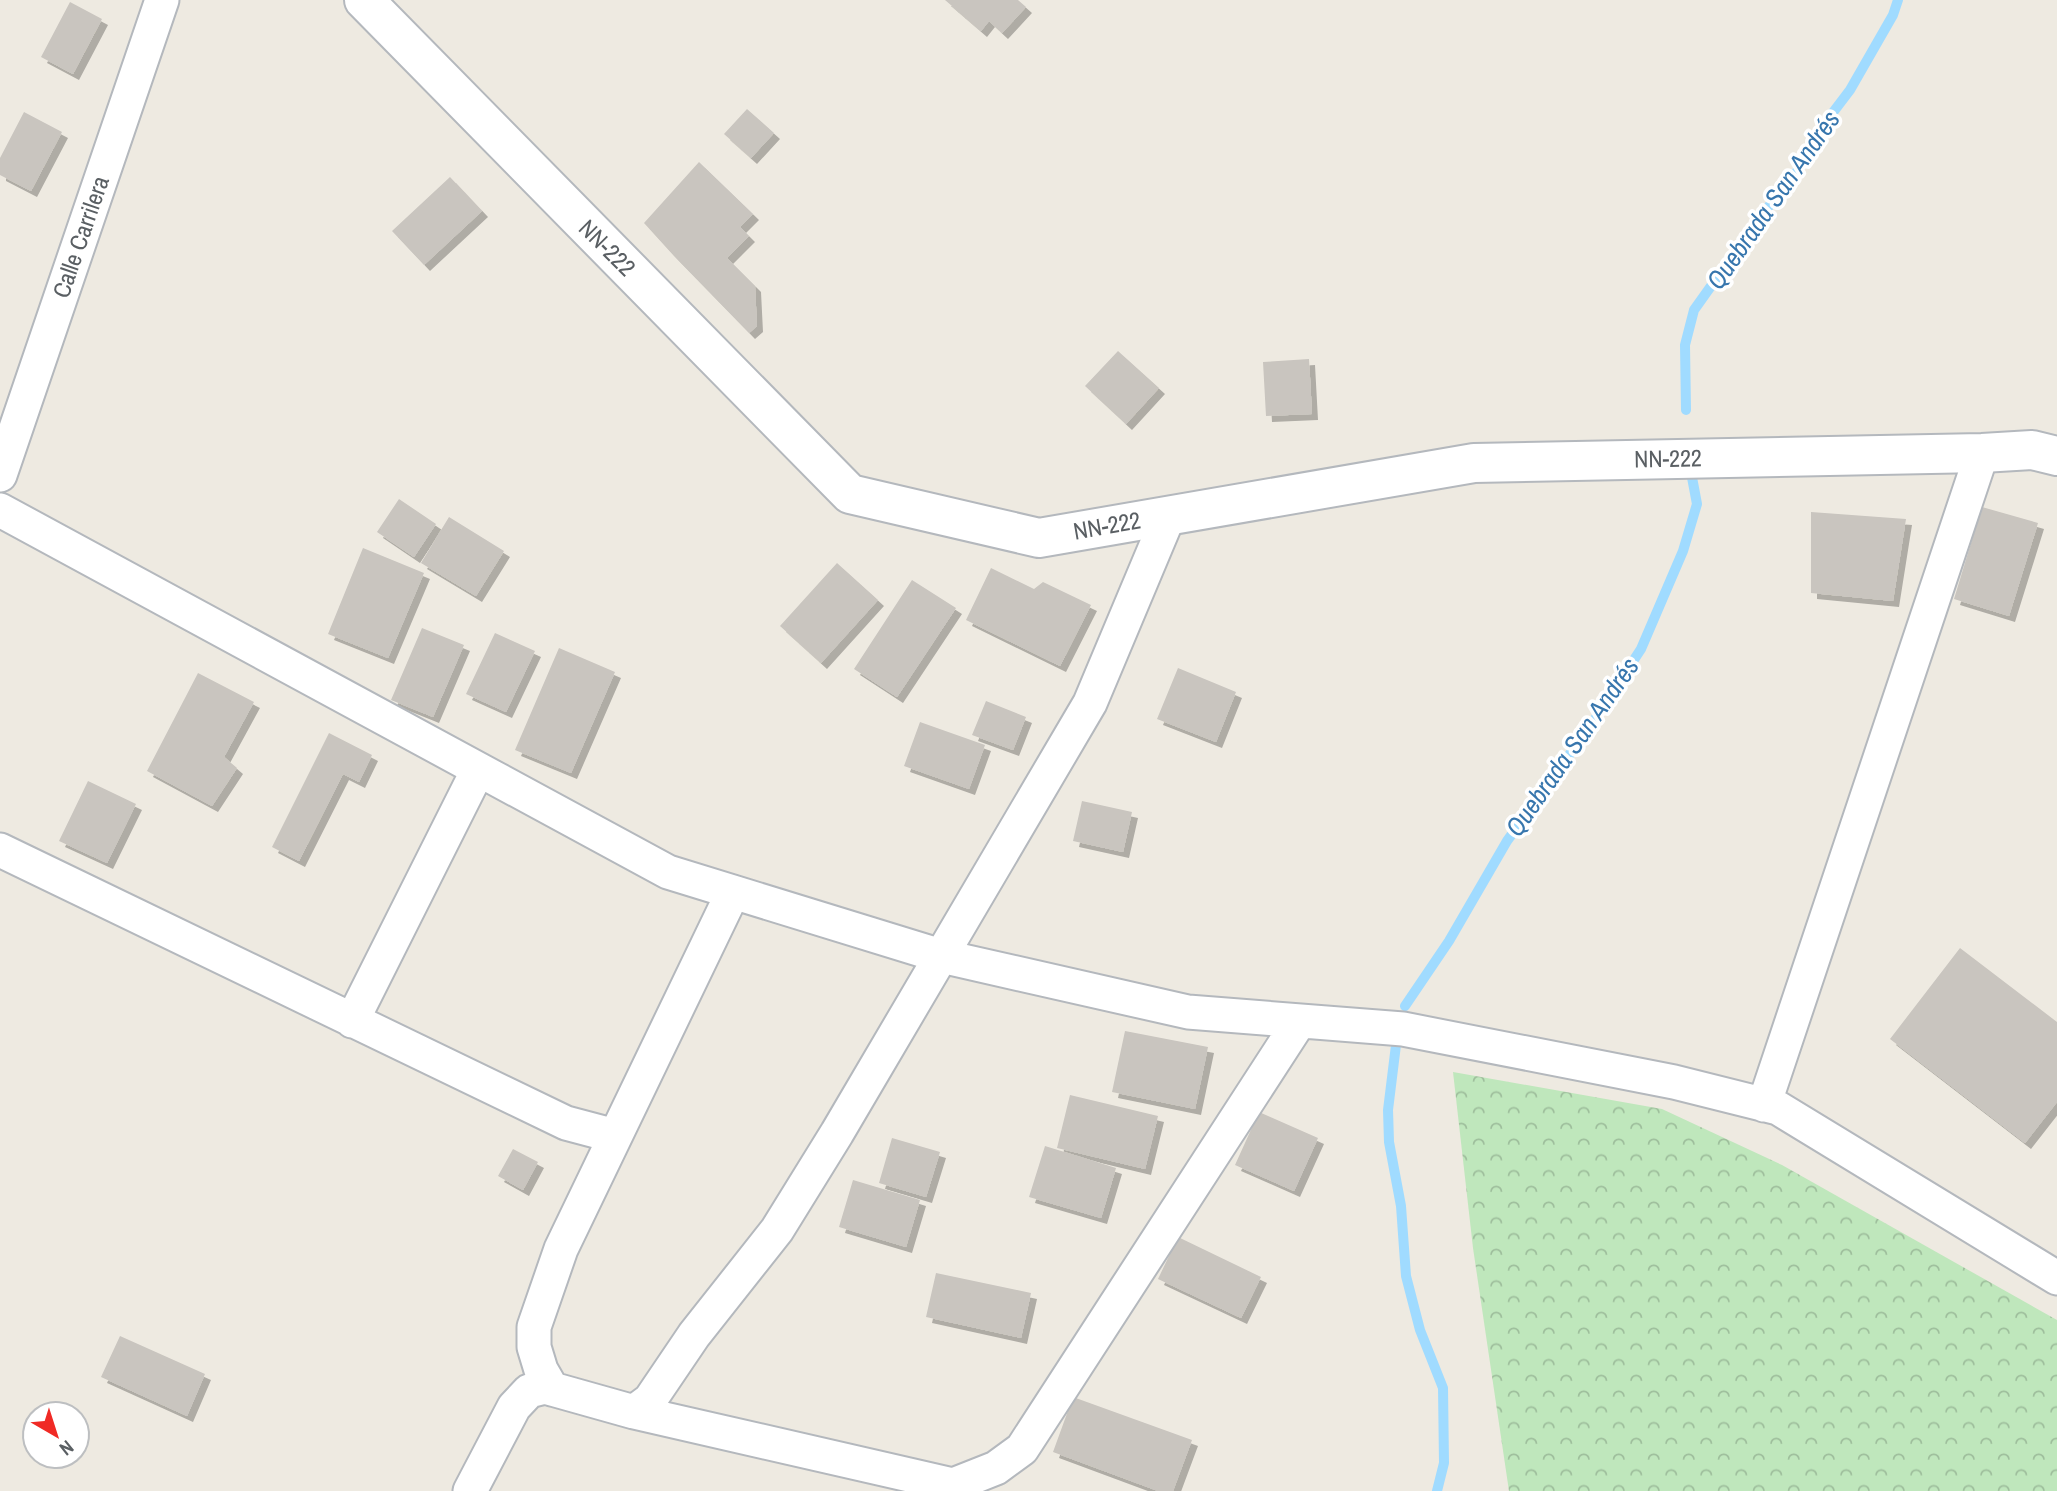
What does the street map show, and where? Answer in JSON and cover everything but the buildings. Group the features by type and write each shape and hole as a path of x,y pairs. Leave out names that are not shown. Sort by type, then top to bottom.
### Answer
{"street":[{"name":"Calle Carrilera","path":"0,475 162,0"},
{"name":"NN-222","path":"364,0 850,494 1039,538 1474,463 2032,450 2057,456"},
{"path":"1764,1105 1982,453"},
{"path":"0,510 668,872 941,956 1188,1012 1403,1029 1674,1083 1778,1108 2057,1278"},
{"path":"634,1412 650,1400 694,1335 777,1230 837,1133 1090,703 1169,515"},
{"path":"352,1021 478,770"},
{"path":"0,850 566,1123 615,1136"},
{"path":"552,1389 541,1370 534,1347 534,1327 561,1249 733,892"},
{"path":"470,1491 514,1407 529,1391 545,1387 634,1412 953,1485 996,1468 1022,1449 1299,1022"}],"green space":[{"path":"1453,1072 1662,1109 1782,1165 2057,1320 2057,1491 1509,1491 1473,1248"}],"waterway":[{"name":"Quebrada San Andrés","path":"1686,410 1685,345 1694,310 1761,216 1799,169 1831,115 1850,90 1893,15 1898,0"},
{"name":"Quebrada San Andrés","path":"1405,1006 1449,941 1507,841 1593,722 1641,649 1683,551 1697,504 1691,472"},
{"name":"Quebrada San Andrés","path":"1396,1045 1388,1110 1389,1142 1401,1206 1406,1276 1420,1330 1443,1388 1444,1463 1437,1491"}]}
